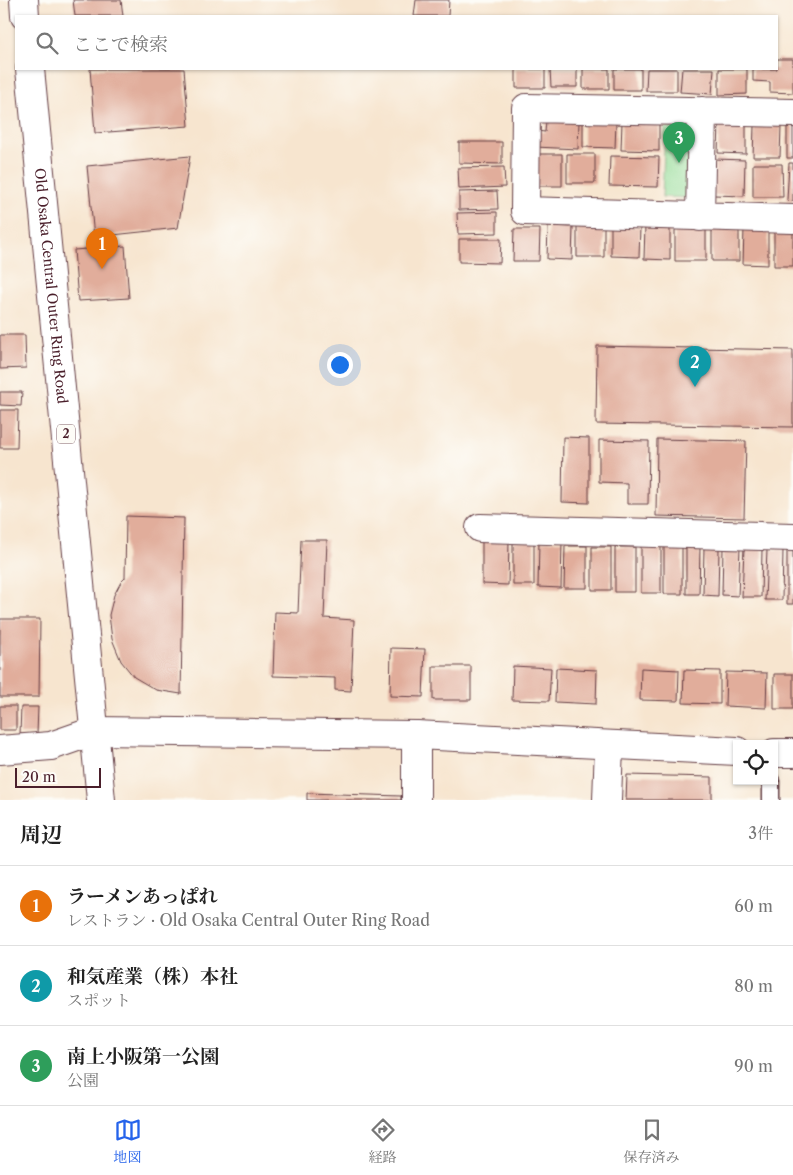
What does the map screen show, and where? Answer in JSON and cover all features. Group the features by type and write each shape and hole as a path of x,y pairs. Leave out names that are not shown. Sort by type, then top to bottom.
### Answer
{"street":[{"path":"24,0 25,15"},
{"name":"Old Osaka Central Outer Ring Road","path":"30,70 101,800"},
{"path":"793,113 526,108 525,211 793,220"},
{"path":"700,217 702,112"},
{"path":"480,528 793,537"},
{"path":"0,750 51,746 94,731 416,735 733,751"},
{"path":"416,735 416,800"},
{"path":"607,800 609,745"},
{"path":"778,753 793,753"}],"lane":[{"path":"771,785 771,800"}],"green space":[{"path":"665,127 695,129 693,198 662,197"}],"building":[{"path":"73,0 121,0 123,15 75,15"},
{"path":"416,0 449,0 448,15 414,15"},
{"path":"778,59 793,59 793,93 770,92 770,82 753,81 753,70 778,70"},
{"path":"90,70 184,70 189,126 95,133"},
{"path":"516,70 545,70 545,88 516,88"},
{"path":"550,70 577,70 577,87 551,87"},
{"path":"583,70 609,70 609,89 583,89"},
{"path":"614,70 641,70 641,90 614,90"},
{"path":"647,70 677,70 677,91 646,91"},
{"path":"682,70 714,70 712,94 680,92"},
{"path":"719,70 747,70 747,94 719,95"},
{"path":"546,121 579,122 578,149 535,147 536,131 545,132"},
{"path":"583,122 616,122 615,148 583,147"},
{"path":"622,122 659,123 659,151 621,150"},
{"path":"719,122 746,122 746,154 718,153"},
{"path":"754,126 781,126 780,157 753,157"},
{"path":"787,126 793,126 793,158 787,158"},
{"path":"459,142 502,142 502,164 459,163"},
{"path":"536,154 562,154 562,186 536,186"},
{"path":"567,154 595,154 595,183 567,183"},
{"path":"190,156 178,228 94,237 87,166"},
{"path":"610,156 659,157 658,187 609,186"},
{"path":"715,159 745,160 744,196 714,195"},
{"path":"789,163 793,163 793,201 787,200"},
{"path":"753,164 782,164 783,197 753,197"},
{"path":"504,167 505,187 459,189 458,168"},
{"path":"497,191 498,209 459,210 459,192"},
{"path":"497,212 497,233 458,234 457,213"},
{"path":"548,226 573,227 572,260 547,259"},
{"path":"577,226 604,226 604,257 577,257"},
{"path":"645,226 670,227 670,260 644,259"},
{"path":"611,227 640,227 639,257 611,256"},
{"path":"514,229 540,229 539,261 513,261"},
{"path":"675,229 706,229 706,261 675,261"},
{"path":"712,229 739,229 739,261 712,261"},
{"path":"744,229 768,229 768,265 743,264"},
{"path":"774,232 793,232 793,266 774,266"},
{"path":"459,239 501,239 500,263 459,262"},
{"path":"125,246 129,298 78,301 74,250"},
{"path":"0,335 25,335 26,368 0,369"},
{"path":"597,346 793,350 793,427 596,424"},
{"path":"0,392 22,392 21,406 0,405"},
{"path":"0,410 18,410 17,448 0,448"},
{"path":"563,437 589,438 589,503 562,502"},
{"path":"657,439 746,441 744,518 656,516"},
{"path":"599,440 649,441 648,504 627,504 627,483 599,482"},
{"path":"126,516 184,518 181,694 156,690 134,677 121,661 112,639 109,615 114,595 125,578"},
{"path":"301,540 327,540 324,618 354,620 351,691 335,690 335,678 273,676 275,612 298,613"},
{"path":"482,540 509,541 508,585 482,584"},
{"path":"513,541 534,541 534,585 513,585"},
{"path":"539,541 562,541 561,588 538,587"},
{"path":"641,544 661,545 661,593 641,593"},
{"path":"565,546 587,546 587,588 564,588"},
{"path":"686,546 700,546 699,594 686,594"},
{"path":"592,547 611,547 611,590 592,590"},
{"path":"615,547 635,547 635,592 615,592"},
{"path":"664,547 682,547 682,594 664,594"},
{"path":"704,547 719,548 718,596 703,595"},
{"path":"723,548 740,548 738,596 722,595"},
{"path":"744,548 762,549 761,597 742,597"},
{"path":"767,550 783,550 782,600 765,600"},
{"path":"787,550 793,551 793,604 787,604"},
{"path":"0,619 40,619 39,697 0,697"},
{"path":"391,648 425,649 423,697 390,696"},
{"path":"433,666 471,666 471,700 433,700"},
{"path":"513,666 551,668 549,701 512,700"},
{"path":"556,668 597,670 596,704 555,702"},
{"path":"641,668 679,670 678,701 640,700"},
{"path":"684,670 720,671 720,704 683,703"},
{"path":"726,672 767,673 766,708 725,706"},
{"path":"774,674 793,674 793,709 774,709"},
{"path":"0,706 16,706 16,730 0,730"},
{"path":"21,707 38,707 37,734 20,734"},
{"path":"627,775 712,777 712,800 626,800"},
{"path":"307,793 401,796 401,800 307,800"}],"place":[{"name":"南上小阪第一公園","path":"679,163"},
{"name":"ラーメンあっぱれ","path":"102,269"},
{"name":"和気産業（株）本社","path":"695,387"}]}
